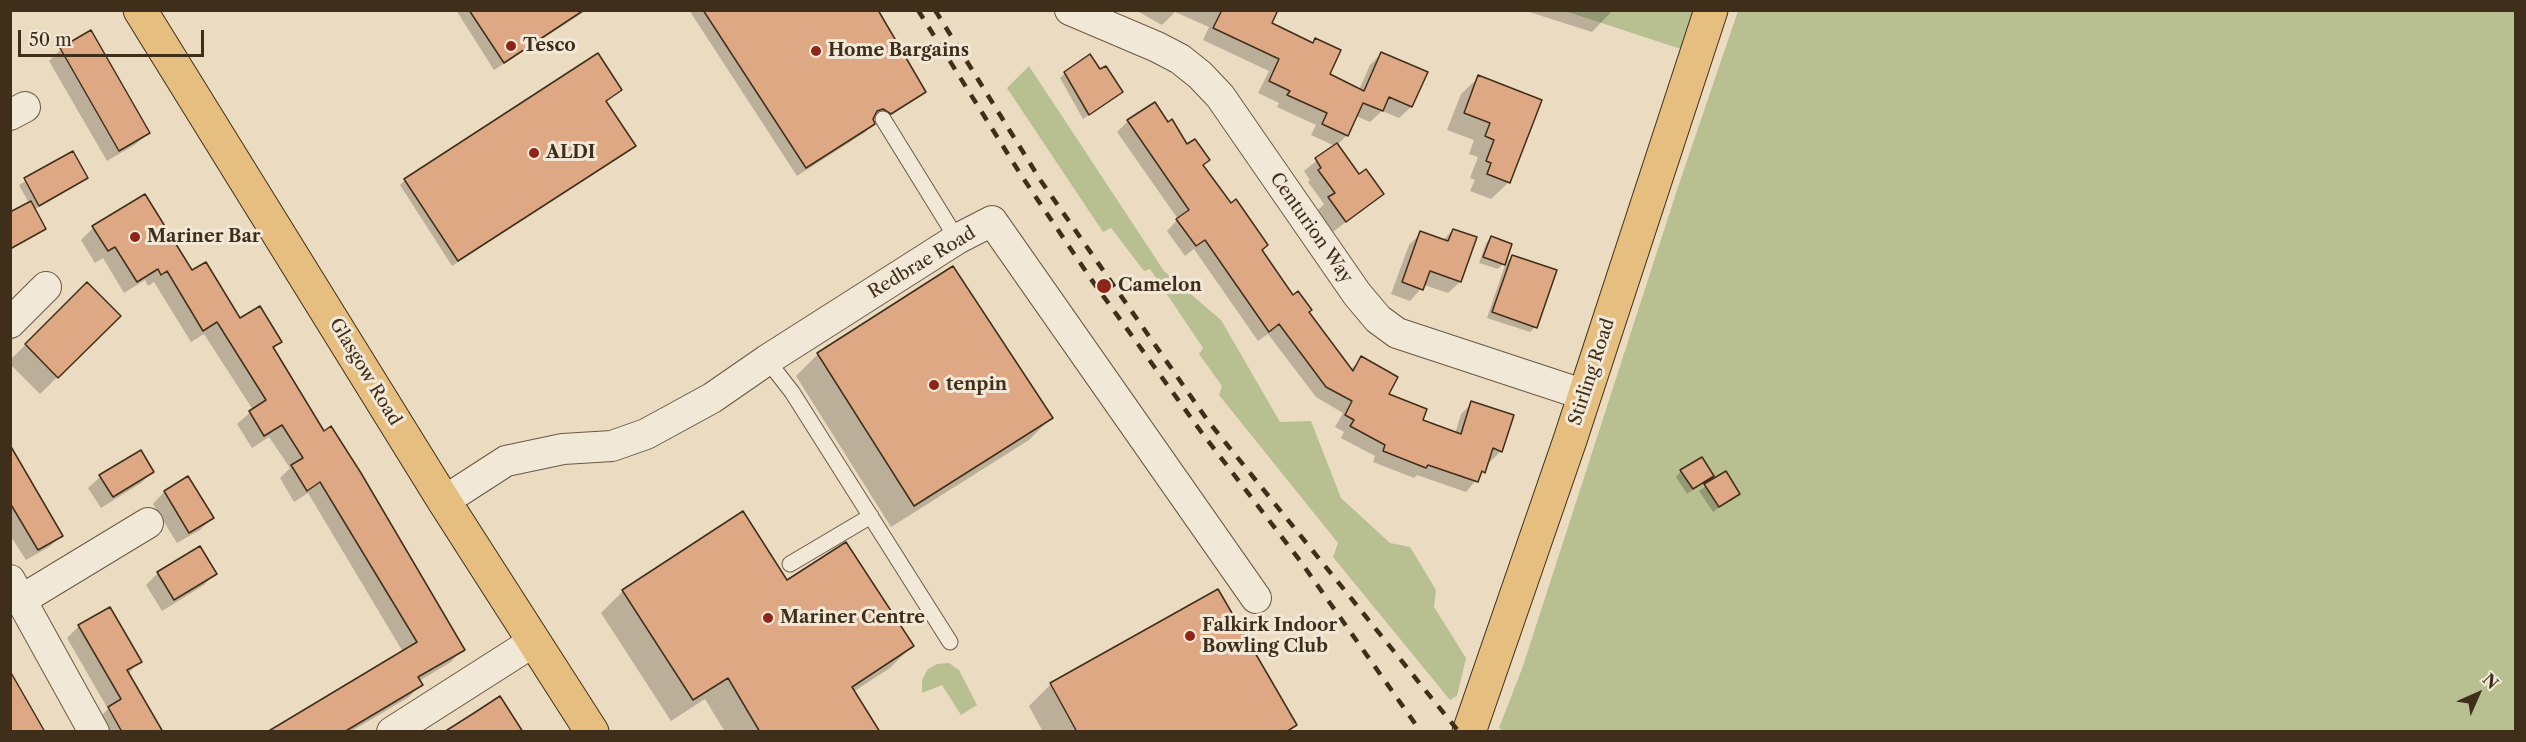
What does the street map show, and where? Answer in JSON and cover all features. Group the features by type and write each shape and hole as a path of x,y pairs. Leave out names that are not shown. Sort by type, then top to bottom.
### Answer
{"main road":[{"name":"Glasgow Road","path":"140,10 444,501 592,732"},
{"name":"Stirling Road","path":"1469,732 1585,395 1711,10"}],"street":[{"name":"Centurion Way","path":"1070,10 1156,47 1180,59 1200,75 1220,96 1357,294 1387,326 1416,341 1585,395"},
{"name":"Redbrae Road","path":"444,501 506,461 563,449 612,446 646,434 712,398 767,360 957,239 992,221 1257,598"},
{"path":"10,323 46,287"},
{"path":"94,732 16,590 148,523"},
{"path":"392,732 533,642"}],"lane":[{"path":"883,119 957,239"},
{"path":"767,360 792,392 950,642"},
{"path":"790,564 871,516"}],"green space":[{"path":"1565,11 1693,11 1681,49"},
{"path":"1738,11 2515,11 2515,731 1505,732 1499,728 1523,666 1677,190"},
{"path":"1029,66 1164,271 1221,320 1280,422 1311,421 1341,498 1390,543 1410,547 1436,590 1434,607 1466,658 1457,696 1450,700 1333,557 1338,543 1219,395 1222,386 1199,354 1203,348 1150,269 1144,271 1111,228 1103,232 1007,88"},
{"path":"949,663 959,670 977,705 961,715 942,685 922,693 922,680 928,669 937,664"}],"building":[{"name":"Tesco","path":"469,10 584,10 504,63"},
{"name":"Home Bargains","path":"703,10 878,10 926,92 891,114 883,109 877,111 873,119 875,124 806,168"},
{"path":"1222,10 1278,10 1272,23 1313,43 1315,38 1341,50 1330,74 1364,91 1381,52 1428,72 1412,107 1389,97 1383,111 1363,103 1348,136 1322,124 1327,113 1287,95 1290,91 1269,81 1279,59 1213,28"},
{"path":"91,30 150,133 119,151 60,48"},
{"name":"ALDI","path":"598,53 622,90 606,101 636,146 458,261 404,179"},
{"path":"1090,54 1100,69 1106,66 1123,92 1089,115 1064,72"},
{"path":"1478,75 1542,100 1510,183 1487,174 1491,163 1486,161 1494,140 1485,136 1490,123 1464,113"},
{"path":"1155,102 1168,122 1172,119 1187,144 1195,139 1210,160 1203,165 1231,203 1236,199 1268,245 1262,250 1293,295 1298,291 1312,310 1309,312 1353,371 1361,356 1398,377 1389,394 1427,409 1423,420 1461,434 1471,401 1514,415 1502,452 1493,448 1485,473 1482,471 1478,482 1428,465 1426,468 1383,451 1385,445 1350,426 1354,420 1345,415 1352,401 1326,387 1279,324 1269,332 1205,240 1196,246 1176,219 1189,210 1127,120"},
{"path":"1337,143 1359,174 1366,169 1384,194 1346,222 1328,197 1335,193 1318,170 1321,168 1315,158"},
{"path":"73,151 88,178 39,206 24,178"},
{"path":"145,194 192,270 206,262 240,318 260,306 282,342 273,347 324,431 331,426 361,473 465,650 418,677 423,685 344,732 267,732 417,642 320,482 307,491 291,465 303,458 282,425 264,436 249,411 266,400 217,322 203,331 167,271 161,275 158,269 137,282 115,247 108,251 92,226"},
{"path":"31,201 46,229 10,249 10,212"},
{"path":"1453,229 1477,237 1461,282 1430,271 1423,290 1402,282 1420,231 1448,241"},
{"path":"1491,236 1512,244 1505,265 1483,257"},
{"path":"1512,255 1557,270 1537,328 1492,312"},
{"name":"tenpin","path":"953,266 1053,418 914,506 817,353"},
{"path":"87,282 121,316 58,378 25,344"},
{"path":"10,445 63,536 38,550 10,503"},
{"path":"141,450 154,472 113,497 99,475"},
{"path":"1702,457 1714,476 1693,489 1680,470"},
{"path":"1726,471 1740,494 1719,507 1704,484"},
{"path":"188,476 214,518 189,533 164,491"},
{"name":"Mariner Centre","path":"743,511 787,580 846,542 914,646 852,687 880,732 760,732 728,678 693,700 622,590"},
{"path":"200,546 217,574 174,600 157,572"},
{"name":"Falkirk Indoor Bowling Club","path":"1218,589 1297,725 1286,732 1077,732 1050,683"},
{"path":"110,607 142,662 127,670 163,732 122,732 108,707 121,699 78,625"},
{"path":"10,671 45,732 10,732"},
{"path":"500,696 523,732 444,732 474,713"}],"railway":[{"path":"918,10 1021,175 1091,279 1202,433 1301,562 1421,732"},
{"path":"935,10 1041,181 1208,421 1459,732"}],"place":[{"name":"Tesco","path":"511,46"},
{"name":"Home Bargains","path":"816,51"},
{"name":"ALDI","path":"534,153"},
{"name":"Mariner Bar","path":"135,237"},
{"name":"Camelon","path":"1104,286"},
{"name":"tenpin","path":"934,385"},
{"name":"Mariner Centre","path":"768,618"},
{"name":"Falkirk Indoor Bowling Club","path":"1190,636"}]}
